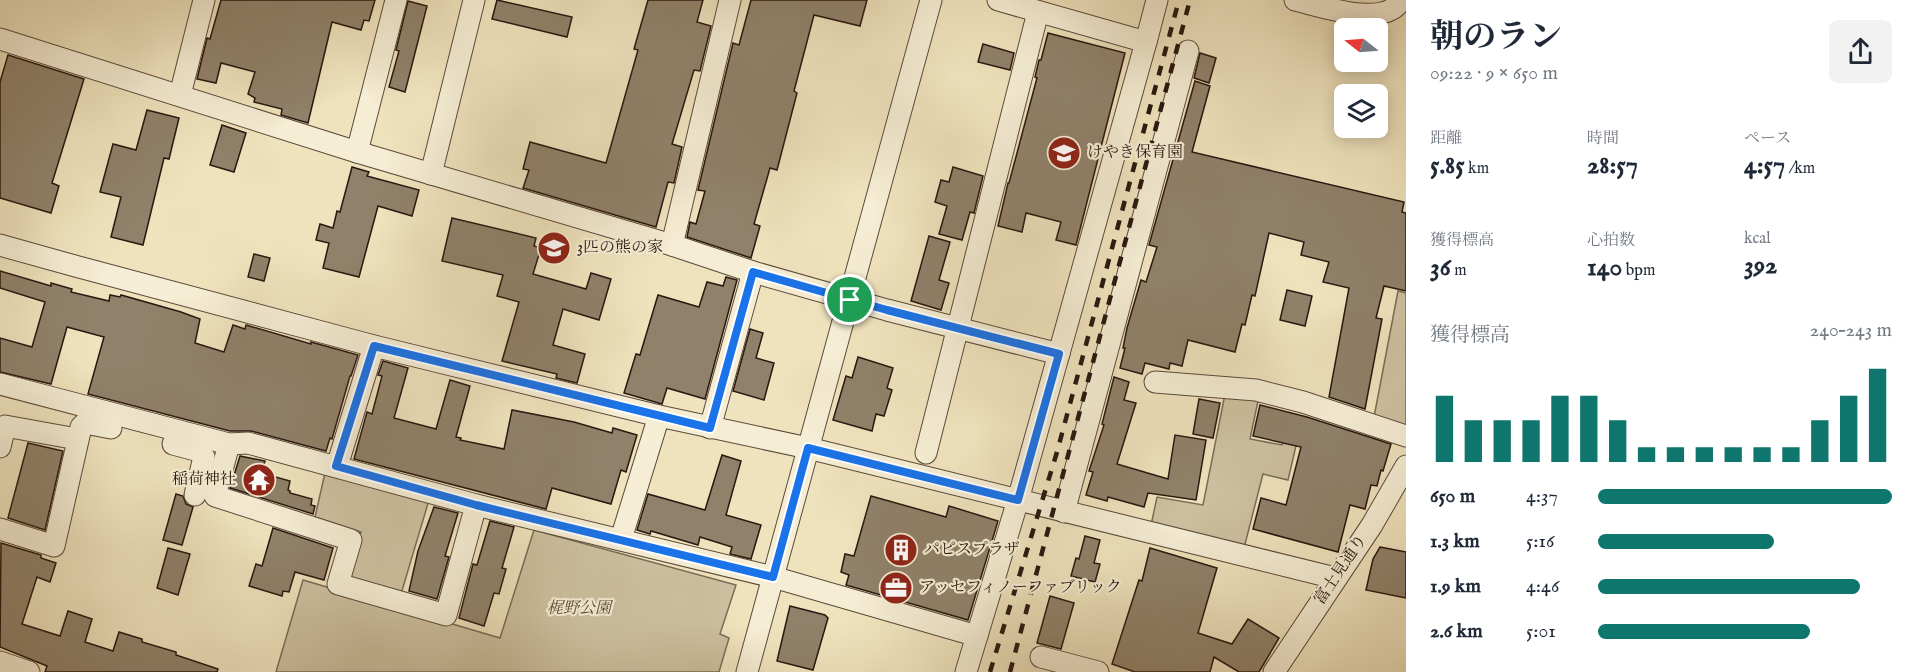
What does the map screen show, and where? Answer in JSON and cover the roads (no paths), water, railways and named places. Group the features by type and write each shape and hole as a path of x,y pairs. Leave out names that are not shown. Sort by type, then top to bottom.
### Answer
{"street":[{"path":"180,95 204,0"},
{"path":"357,152 396,0"},
{"path":"431,174 474,0"},
{"path":"672,245 730,0"},
{"path":"747,672 931,0"},
{"path":"998,0 1146,42"},
{"path":"966,672 1018,500 1157,0"},
{"path":"1295,0 1329,4 1371,15 1387,13 1401,0"},
{"path":"926,453 947,400 958,329 1038,12"},
{"path":"0,39 357,152 672,245 753,272 958,329 1059,354"},
{"path":"1064,512 1188,51"},
{"path":"0,244 86,270 374,346 710,428 808,448 1335,578"},
{"path":"710,428 753,272"},
{"path":"336,466 374,346"},
{"path":"1155,382 1256,390 1303,402 1406,436"},
{"path":"0,384 228,444 248,443 476,505 773,577 977,636"},
{"path":"621,539 659,416"},
{"path":"0,529 54,546 81,427 85,423 199,451 204,457 195,495"},
{"path":"1,436 5,426 78,439"},
{"path":"228,444 216,496 351,540 338,584 446,615 476,505"},
{"name":"富士見通り","path":"1274,672 1371,525 1406,466"},
{"path":"1041,657 1098,672"},
{"path":"0,662 29,672"}],"railway":[{"path":"990,672 1057,452 1179,0"},
{"path":"1010,672 1190,0"}],"place":[{"name":"けやき保育園","path":"1064,153"},
{"name":"3匹の熊の家","path":"554,248"},
{"name":"稲荷神社","path":"259,480"},
{"name":"パピスプラザ","path":"901,550"},
{"name":"アッセフィノーファブリック","path":"896,588"}],"park label":[{"name":"梶野公園","path":"579,609"}]}
